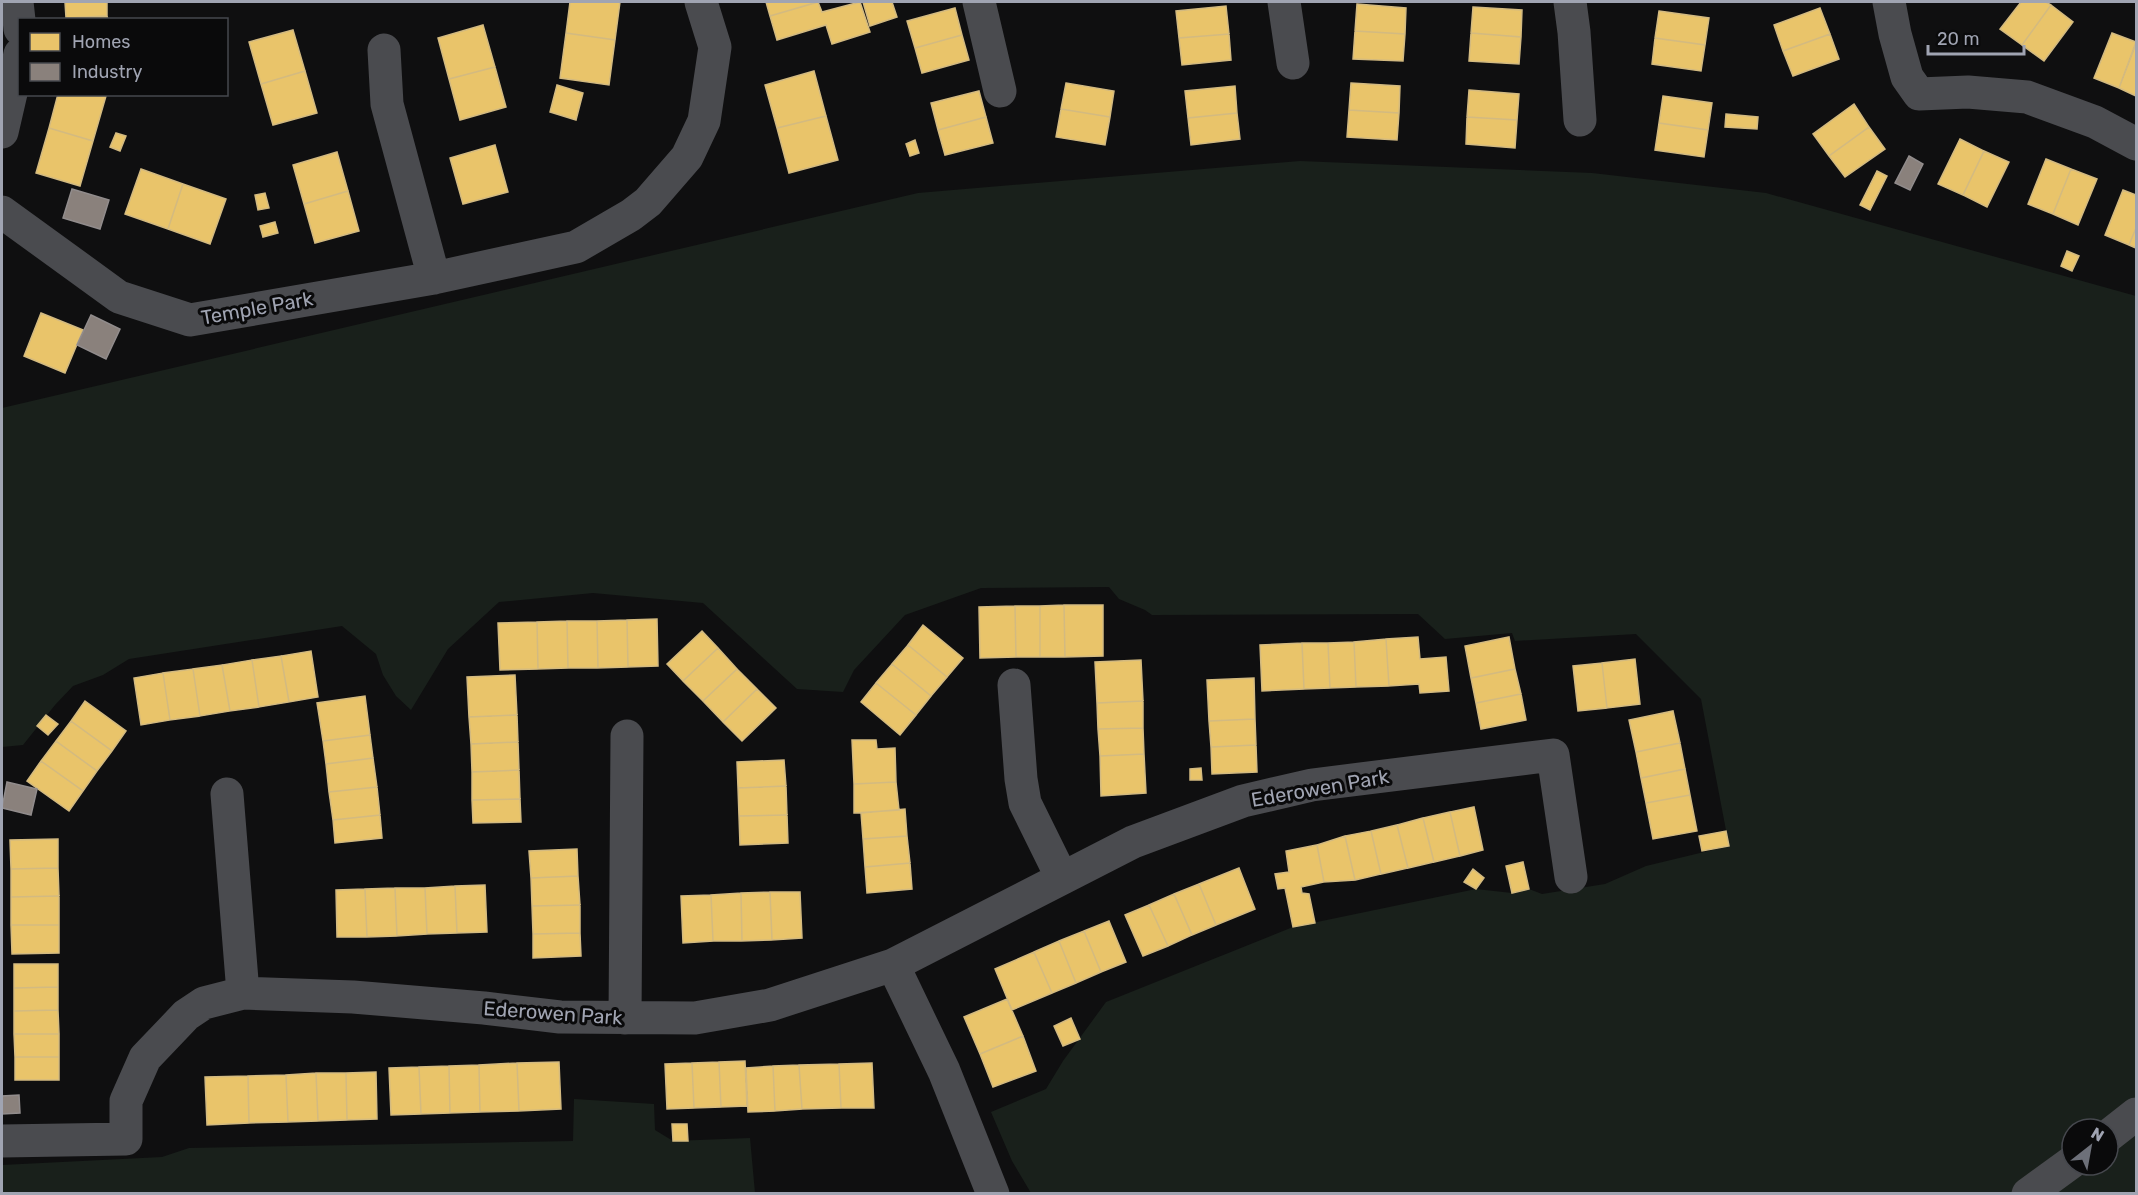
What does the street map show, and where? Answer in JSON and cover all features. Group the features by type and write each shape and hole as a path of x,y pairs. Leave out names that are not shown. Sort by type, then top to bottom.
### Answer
{"street":[{"path":"17,2 19,18"},
{"name":"Temple Park","path":"2,212 120,297 190,320 434,278 576,247 631,215 648,202 687,157 704,121 715,46 701,2"},
{"path":"979,2 1000,91"},
{"path":"1284,2 1293,63"},
{"path":"1570,2 1580,120"},
{"path":"1889,2 1907,78 1919,94 1968,92 2027,97 2095,122 2136,144"},
{"path":"384,50 387,104 434,278"},
{"path":"2,132 18,63"},
{"path":"1014,685 1025,803 1062,878"},
{"path":"625,1018 627,736"},
{"name":"Ederowen Park","path":"2,1141 126,1139 126,1101 145,1058 186,1015 204,1003 243,993 353,997 560,1017 625,1018 695,1018 770,1005 893,965 1133,842 1243,801 1312,785 1553,755 1571,876"},
{"path":"227,794 243,993"},
{"path":"893,965 944,1071 993,1194"},
{"path":"2120,1127 2136,1114"},
{"path":"2028,1194 2060,1171"}],"shaded area":[{"path":"1300,161 1592,173 1766,193 2136,296 2136,1193 1031,1193 1012,1161 991,1112 1046,1089 1063,1061 1106,1002 1293,927 1476,889 1512,893 1529,889 1542,894 1605,884 1646,866 1729,846 1701,699 1636,634 1515,641 1512,633 1445,639 1418,614 1152,615 1119,599 1109,587 981,588 905,615 854,670 843,692 797,689 703,603 593,593 499,602 448,649 411,710 396,696 383,675 376,654 342,626 129,659 103,675 73,686 23,745 2,747 2,408 918,193"},
{"path":"574,1099 654,1104 655,1130 673,1141 750,1138 755,1193 2,1194 2,1165 162,1157 189,1148 573,1141"}],"building: Homes":[{"path":"65,2 107,2 107,16 66,18"},
{"path":"570,2 620,2 615,40 566,33"},
{"path":"766,2 818,2 770,16"},
{"path":"818,2 822,12 860,2 870,32 832,44 826,25 777,40 770,16"},
{"path":"863,2 892,2 897,17 870,26"},
{"path":"2021,2 2046,2 2051,5 2022,45 2000,29"},
{"path":"1357,4 1406,8 1405,34 1355,31"},
{"path":"2051,5 2073,22 2044,61 2022,45"},
{"path":"1226,6 1229,34 1179,38 1176,11"},
{"path":"1473,7 1522,10 1521,37 1471,33"},
{"path":"955,8 962,35 915,48 907,21"},
{"path":"1820,8 1830,34 1783,51 1774,25"},
{"path":"1659,11 1709,18 1705,45 1655,38"},
{"path":"107,16 108,18 66,18"},
{"path":"483,25 495,67 449,79 438,38"},
{"path":"293,30 305,71 261,84 249,42"},
{"path":"1355,31 1405,34 1403,61 1353,59"},
{"path":"566,33 615,40 609,85 560,78"},
{"path":"1471,33 1521,37 1519,64 1469,61"},
{"path":"2112,33 2136,42 2119,88 2094,78"},
{"path":"1229,34 1231,60 1182,65 1179,38"},
{"path":"1830,34 1839,59 1793,76 1783,51"},
{"path":"962,35 969,60 922,73 915,48"},
{"path":"1655,38 1705,45 1701,71 1652,64"},
{"path":"2136,44 2136,96 2119,88"},
{"path":"495,67 506,107 460,120 449,79"},
{"path":"305,71 317,113 273,125 261,84"},
{"path":"814,71 826,116 777,128 765,85"},
{"path":"1066,83 1114,91 1110,117 1061,109"},
{"path":"1351,83 1400,86 1399,113 1349,110"},
{"path":"557,85 583,93 576,120 550,112"},
{"path":"1235,86 1237,113 1188,118 1185,91"},
{"path":"1469,90 1519,94 1517,120 1467,117"},
{"path":"979,91 986,117 938,130 931,103"},
{"path":"57,96 106,96 93,141 49,128"},
{"path":"1663,96 1712,103 1708,130 1659,123"},
{"path":"1854,104 1869,127 1829,156 1813,134"},
{"path":"1061,109 1110,117 1105,145 1056,137"},
{"path":"1349,110 1399,113 1397,140 1347,137"},
{"path":"1237,113 1240,139 1191,145 1188,118"},
{"path":"1726,114 1758,117 1757,129 1725,127"},
{"path":"826,116 838,160 789,173 777,128"},
{"path":"986,117 993,143 945,155 938,130"},
{"path":"1467,117 1517,120 1515,148 1466,144"},
{"path":"1659,123 1708,130 1704,157 1655,150"},
{"path":"1869,127 1885,149 1845,177 1829,156"},
{"path":"49,128 93,141 80,186 36,173"},
{"path":"116,133 126,136 120,151 110,147"},
{"path":"1960,139 1984,151 1963,195 1938,184"},
{"path":"915,140 919,153 910,156 906,144"},
{"path":"495,145 508,192 463,204 450,158"},
{"path":"1984,151 2009,162 1987,207 1963,195"},
{"path":"337,152 348,191 304,204 293,165"},
{"path":"2046,159 2071,169 2053,214 2028,204"},
{"path":"141,169 183,184 168,229 125,214"},
{"path":"2071,169 2097,179 2078,225 2053,214"},
{"path":"1877,171 1887,176 1870,210 1860,205"},
{"path":"183,184 226,199 210,244 168,229"},
{"path":"2123,190 2136,195 2136,228 2129,245 2105,235"},
{"path":"348,191 359,231 315,243 304,204"},
{"path":"265,193 269,208 258,210 255,195"},
{"path":"275,222 278,233 263,237 260,226"},
{"path":"2136,228 2136,248 2129,245"},
{"path":"2067,251 2079,256 2072,271 2061,266"},
{"path":"41,313 83,330 65,373 24,356"},
{"path":"1064,605 1103,605 1103,656 1065,657"},
{"path":"1064,605 1065,657 1040,657 1040,606"},
{"path":"1015,606 1040,606 1040,657 1016,657"},
{"path":"1015,606 1016,657 980,658 979,607"},
{"path":"657,619 658,666 628,667 627,620"},
{"path":"627,620 628,667 598,668 597,621"},
{"path":"567,621 597,621 598,668 568,668"},
{"path":"567,621 568,668 538,669 537,622"},
{"path":"537,622 538,669 500,670 498,623"},
{"path":"923,625 963,658 947,677 908,645"},
{"path":"702,631 718,648 683,681 667,664"},
{"path":"1418,637 1420,659 1446,657 1449,691 1420,693 1419,684 1389,686 1386,639"},
{"path":"1509,637 1515,669 1471,678 1465,646"},
{"path":"1386,639 1389,686 1356,687 1354,642"},
{"path":"1354,642 1356,687 1330,688 1328,643"},
{"path":"1302,643 1304,689 1262,691 1260,645"},
{"path":"1302,643 1328,643 1330,688 1304,689"},
{"path":"908,645 947,677 931,696 892,664"},
{"path":"718,648 737,669 703,701 683,681"},
{"path":"311,651 318,697 289,702 281,656"},
{"path":"281,656 289,702 259,707 252,660"},
{"path":"1635,659 1640,704 1607,708 1602,663"},
{"path":"252,660 259,707 230,711 222,665"},
{"path":"1141,660 1143,701 1097,703 1095,662"},
{"path":"1602,663 1607,708 1578,711 1573,666"},
{"path":"892,664 931,696 916,715 876,683"},
{"path":"222,665 230,711 200,716 193,669"},
{"path":"193,669 200,716 170,720 163,673"},
{"path":"737,669 757,689 723,722 703,701"},
{"path":"1515,669 1521,694 1476,703 1471,678"},
{"path":"163,673 170,720 141,725 134,678"},
{"path":"515,675 517,715 469,717 467,677"},
{"path":"1254,678 1255,719 1209,721 1207,680"},
{"path":"876,683 916,715 900,735 861,702"},
{"path":"757,689 776,708 742,741 723,722"},
{"path":"1521,694 1526,720 1481,729 1476,703"},
{"path":"365,696 370,735 323,741 317,703"},
{"path":"85,701 126,731 112,751 71,721"},
{"path":"1143,701 1143,728 1098,729 1097,703"},
{"path":"1673,711 1680,743 1636,752 1629,720"},
{"path":"46,715 58,724 48,735 37,726"},
{"path":"517,715 518,742 471,744 469,717"},
{"path":"1255,719 1256,745 1211,747 1209,721"},
{"path":"71,721 112,751 97,771 56,741"},
{"path":"1143,728 1144,754 1100,756 1098,729"},
{"path":"370,735 373,758 326,764 323,741"},
{"path":"852,740 876,740 877,749 895,748 896,782 854,784"},
{"path":"56,741 97,771 83,791 41,761"},
{"path":"518,742 519,770 472,772 471,744"},
{"path":"1680,743 1685,769 1641,778 1636,752"},
{"path":"1256,745 1257,772 1212,774 1211,747"},
{"path":"1144,754 1146,793 1101,796 1100,756"},
{"path":"373,758 377,787 329,792 326,764"},
{"path":"784,760 786,786 738,788 737,762"},
{"path":"41,761 83,791 69,811 27,781"},
{"path":"1201,768 1202,780 1190,780 1190,769"},
{"path":"1685,769 1690,795 1646,803 1641,778"},
{"path":"519,770 520,799 472,800 472,772"},
{"path":"896,782 899,810 854,813 854,784"},
{"path":"786,786 787,815 739,816 738,788"},
{"path":"377,787 380,815 333,820 329,792"},
{"path":"1690,795 1697,831 1653,839 1646,803"},
{"path":"520,799 521,822 473,823 472,800"},
{"path":"1474,807 1483,850 1460,856 1450,812"},
{"path":"905,809 907,836 863,839 861,813"},
{"path":"1450,812 1460,856 1434,862 1423,818"},
{"path":"380,815 382,838 335,843 333,820"},
{"path":"787,815 788,843 740,845 739,816"},
{"path":"1423,818 1434,862 1408,868 1397,825"},
{"path":"1397,825 1408,868 1381,874 1371,831"},
{"path":"1371,831 1381,874 1355,880 1345,836"},
{"path":"1726,831 1729,846 1702,851 1699,836"},
{"path":"907,836 910,863 865,867 863,839"},
{"path":"1345,836 1355,880 1324,882 1317,845"},
{"path":"58,839 58,868 11,869 10,840"},
{"path":"1317,845 1324,882 1301,887 1302,893 1309,894 1315,923 1293,927 1285,888 1278,889 1275,874 1289,872 1286,851"},
{"path":"577,849 578,876 531,878 529,851"},
{"path":"1523,862 1529,889 1512,893 1506,866"},
{"path":"910,863 912,889 867,893 865,867"},
{"path":"58,868 59,896 11,897 11,869"},
{"path":"1239,868 1255,909 1216,925 1199,884"},
{"path":"1473,869 1484,878 1476,889 1464,882"},
{"path":"578,876 580,905 532,906 531,878"},
{"path":"1199,884 1216,925 1192,935 1174,894"},
{"path":"485,885 487,932 457,933 455,886"},
{"path":"455,886 457,933 427,934 425,888"},
{"path":"395,888 397,936 367,937 365,889"},
{"path":"395,888 425,888 427,934 397,936"},
{"path":"365,889 367,937 337,937 336,890"},
{"path":"770,892 772,940 742,941 741,893"},
{"path":"770,892 800,892 802,938 772,940"},
{"path":"741,893 742,941 713,941 711,895"},
{"path":"1174,894 1192,935 1168,946 1149,905"},
{"path":"711,895 713,941 683,943 681,896"},
{"path":"59,896 59,925 11,925 11,897"},
{"path":"580,905 580,933 533,934 532,906"},
{"path":"1149,905 1168,946 1143,956 1125,915"},
{"path":"1109,921 1126,962 1101,972 1084,931"},
{"path":"11,925 59,925 59,953 12,954"},
{"path":"1084,931 1101,972 1076,983 1059,941"},
{"path":"580,933 581,956 533,958 533,934"},
{"path":"1059,941 1076,983 1052,993 1034,952"},
{"path":"1034,952 1052,993 1012,1010 995,969"},
{"path":"14,964 58,964 58,987 14,988"},
{"path":"58,987 58,1010 14,1011 14,988"},
{"path":"1007,999 1023,1036 980,1054 964,1017"},
{"path":"58,1010 59,1034 14,1034 14,1011"},
{"path":"1071,1018 1080,1039 1063,1046 1054,1026"},
{"path":"14,1034 59,1034 59,1057 15,1057"},
{"path":"1023,1036 1036,1071 993,1087 980,1054"},
{"path":"15,1057 59,1057 59,1080 15,1080"},
{"path":"745,1061 747,1106 721,1107 719,1062"},
{"path":"559,1062 561,1109 519,1111 517,1063"},
{"path":"719,1062 721,1107 694,1108 692,1063"},
{"path":"517,1063 519,1111 480,1112 479,1065"},
{"path":"692,1063 694,1108 667,1109 665,1064"},
{"path":"872,1063 874,1108 841,1108 839,1064"},
{"path":"839,1064 841,1108 802,1109 799,1065"},
{"path":"479,1065 480,1112 450,1113 449,1066"},
{"path":"799,1065 802,1109 775,1111 773,1066"},
{"path":"449,1066 450,1113 421,1114 419,1067"},
{"path":"773,1066 775,1111 748,1112 746,1068"},
{"path":"419,1067 421,1114 391,1115 389,1068"},
{"path":"376,1072 377,1119 347,1120 346,1073"},
{"path":"316,1073 346,1073 347,1120 318,1121"},
{"path":"316,1073 318,1121 288,1122 286,1075"},
{"path":"286,1075 288,1122 249,1123 248,1076"},
{"path":"248,1076 249,1123 207,1125 205,1077"},
{"path":"672,1124 687,1124 688,1141 673,1141"}],"building: Industry":[{"path":"1909,156 1923,164 1910,190 1895,183"},
{"path":"72,189 109,200 100,229 63,218"},
{"path":"91,315 120,329 106,359 77,345"},
{"path":"7,782 37,789 31,815 2,808"},
{"path":"19,1095 20,1113 2,1114 2,1096"}]}
